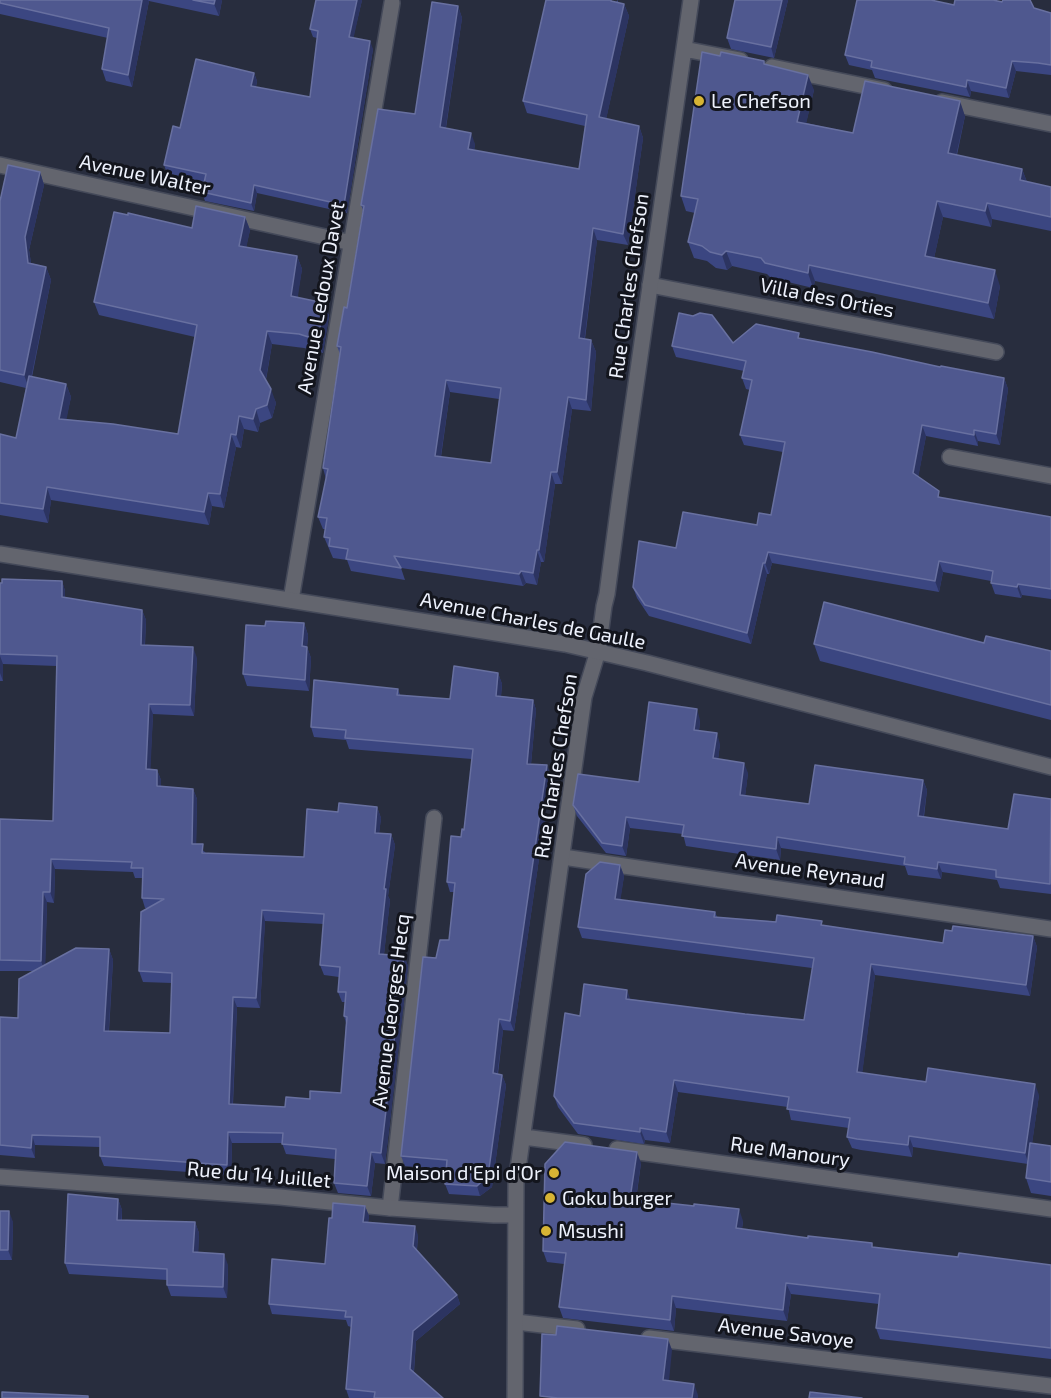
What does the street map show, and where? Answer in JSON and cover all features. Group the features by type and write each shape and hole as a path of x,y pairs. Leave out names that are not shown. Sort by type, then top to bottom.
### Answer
{"street":[{"name":"Rue Charles Chefson","path":"515,1398 516,1183 584,697 598,651 604,606 608,594 691,0"},
{"name":"Avenue Ledoux Davet","path":"291,600 392,3"},
{"path":"684,49 902,94"},
{"path":"925,98 1051,124"},
{"name":"Avenue Walter","path":"0,165 352,243"},
{"name":"Villa des Orties","path":"650,285 996,352"},
{"path":"950,457 1051,476"},
{"name":"Avenue Charles de Gaulle","path":"0,554 598,651 1051,767"},
{"name":"Avenue Georges Hecq","path":"390,1208 434,818"},
{"name":"Avenue Reynaud","path":"563,857 1051,928"},
{"name":"Rue Manoury","path":"524,1137 1051,1209"},
{"name":"Rue du 14 Juillet","path":"0,1177 280,1197 390,1208 515,1215"},
{"path":"516,1322 587,1331"},
{"name":"Avenue Savoye","path":"635,1336 1051,1386"}],"building":[{"path":"0,0 142,0 128,75 102,69 109,28 0,3"},
{"path":"193,0 215,0 214,4"},
{"path":"316,0 357,0 349,37 370,41 344,205 254,185 251,203 202,192 206,174 164,165 173,126 180,128 196,59 254,73 251,86 310,97 318,31 310,29"},
{"path":"546,0 611,0 624,4 599,117 639,126 623,234 593,228 579,338 591,340 586,400 568,397 557,472 551,472 539,550 537,550 533,573 521,571 519,574 394,556 401,568 346,559 348,549 329,546 330,538 324,537 327,518 318,517 328,469 323,468 341,347 337,346 344,307 347,308 364,206 361,205 378,109 415,114 432,2 458,6 440,127 471,133 468,149 579,169 587,115 523,101","holes":["446,380 501,388 491,463 435,456"]},
{"path":"735,0 782,0 771,47 727,38"},
{"path":"857,0 931,0 954,5 955,0 1002,2 1003,0 1030,0 1034,8 1051,13 1051,65 1012,61 1006,88 967,80 966,87 871,67 872,61 845,55"},
{"path":"702,52 720,56 721,52 764,61 764,64 808,75 797,122 853,133 865,81 960,101 948,153 1022,169 1020,180 1051,187 1051,217 987,203 985,211 937,201 925,256 995,270 988,303 809,265 808,273 765,263 761,258 726,251 722,255 710,252 702,246 688,242 698,199 681,196"},
{"path":"8,165 40,172 25,237 28,263 46,267 24,375 0,370 0,201"},
{"path":"196,206 245,217 239,246 297,256 291,296 324,303 318,340 299,334 267,331 260,370 271,389 267,405 256,409 253,419 239,416 236,435 231,434 220,494 208,493 204,512 47,487 43,509 0,503 0,434 16,438 29,376 66,384 59,419 178,434 197,325 94,302 114,212 128,215 128,213 192,228"},
{"path":"679,313 693,316 700,313 712,315 733,343 756,324 799,333 798,338 1004,378 996,434 974,430 974,435 922,425 913,473 939,491 938,497 1051,517 1051,589 991,583 993,571 939,561 935,581 768,552 765,563 763,563 747,633 645,605 633,587 639,541 676,548 683,512 757,525 759,513 771,515 785,442 740,435 752,380 742,378 746,361 672,346"},
{"path":"2,579 62,581 62,597 142,610 141,645 193,647 190,705 149,704 146,769 157,770 157,786 193,789 192,844 203,844 202,853 304,857 307,809 338,812 339,803 377,807 375,833 391,834 379,954 404,956 381,1153 371,1152 367,1186 334,1183 336,1149 282,1144 283,1133 228,1132 227,1165 100,1156 100,1137 32,1135 31,1148 0,1145 0,1017 18,1018 19,979 76,948 109,949 104,1031 170,1033 172,973 139,971 141,912 164,899 142,898 143,868 131,868 132,862 51,859 50,892 43,892 41,961 0,960 0,819 53,821 57,656 0,654 0,583","holes":["262,910 324,914 320,965 340,967 338,992 346,992 344,1016 347,1017 341,1093 310,1091 310,1099 286,1097 285,1107 229,1104 233,997 256,998"]},
{"path":"824,602 984,643 986,636 1051,651 1051,705 814,644"},
{"path":"266,621 304,623 302,646 307,647 305,680 243,674 246,625 265,626"},
{"path":"454,666 498,673 496,696 533,700 527,764 547,765 510,1021 499,1019 493,1073 502,1075 488,1176 477,1186 445,1184 447,1160 401,1156 423,957 436,958 440,940 449,940 455,883 447,882 451,836 461,837 462,829 464,830 473,749 345,738 346,730 311,727 314,680 398,689 397,695 450,699"},
{"path":"649,702 697,709 694,730 717,733 713,758 744,763 740,795 809,804 815,765 923,780 918,816 1008,829 1014,794 1051,799 1050,884 996,877 996,870 938,862 937,869 904,864 905,857 777,837 776,849 682,836 684,825 626,817 622,846 602,843 573,805 578,774 639,782"},
{"path":"600,862 620,865 615,899 715,912 714,917 776,922 777,915 822,921 821,925 943,943 945,930 952,931 953,926 1033,936 1026,985 871,964 857,1072 926,1082 928,1068 1035,1084 1025,1153 909,1136 908,1145 847,1137 850,1118 787,1109 789,1097 674,1080 666,1132 640,1128 640,1132 574,1123 554,1096 565,1013 580,1016 584,984 627,990 626,999 804,1020 814,958 578,927 586,874"},
{"path":"565,1142 637,1152 630,1199 739,1209 736,1228 808,1238 808,1236 872,1243 872,1247 958,1257 959,1253 1051,1265 1051,1348 876,1328 880,1294 786,1283 783,1310 672,1296 670,1320 559,1307 566,1253 543,1251 545,1164"},
{"path":"1030,1143 1051,1146 1051,1182 1026,1178"},
{"path":"68,1194 118,1199 117,1220 195,1222 193,1252 224,1254 223,1287 167,1285 167,1269 65,1263"},
{"path":"333,1203 365,1206 363,1222 415,1226 413,1246 457,1295 413,1331 410,1369 443,1398 374,1398 375,1392 346,1389 352,1317 345,1317 346,1311 269,1304 272,1259 325,1264 329,1218 332,1218"},
{"path":"0,1211 9,1211 8,1250 0,1250"},
{"path":"557,1326 668,1339 663,1380 694,1384 692,1398 540,1396 542,1334 556,1335"},
{"path":"2,1392 88,1396 88,1398 2,1398"},
{"path":"810,1392 862,1398 809,1398"}],"place":[{"name":"Le Chefson","path":"699,101"},
{"name":"Maison d'Epi d'Or","path":"554,1173"},
{"name":"Goku burger","path":"550,1198"},
{"name":"Msushi","path":"546,1231"}]}
